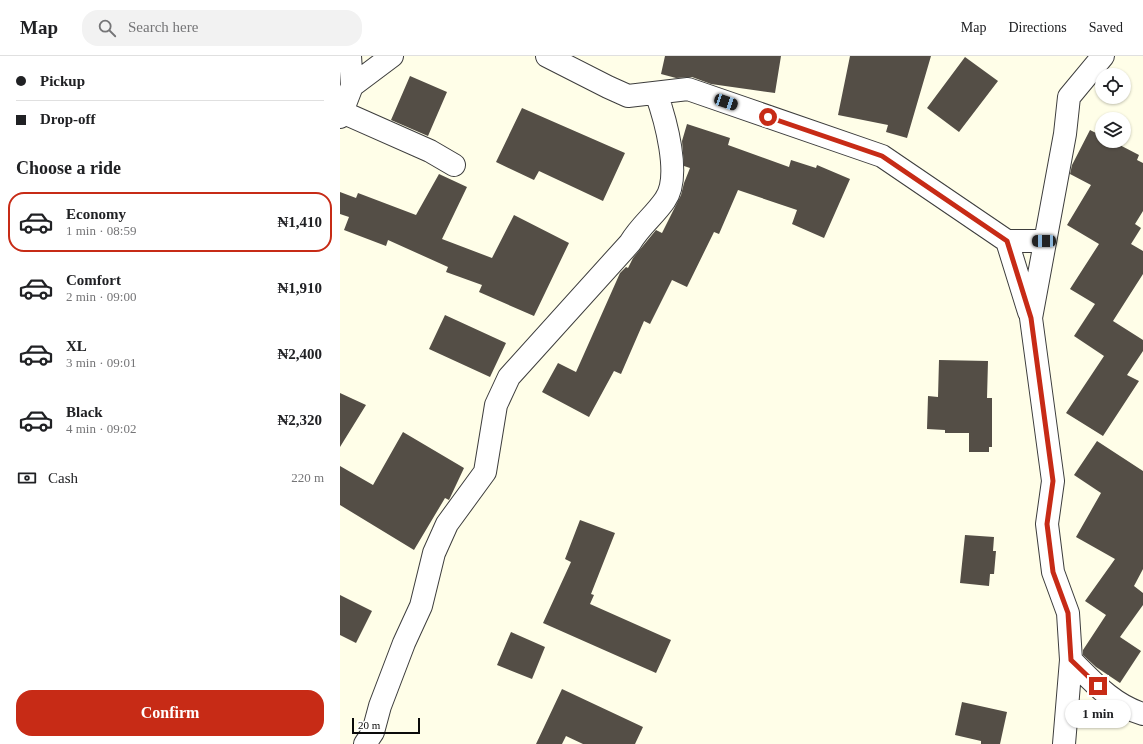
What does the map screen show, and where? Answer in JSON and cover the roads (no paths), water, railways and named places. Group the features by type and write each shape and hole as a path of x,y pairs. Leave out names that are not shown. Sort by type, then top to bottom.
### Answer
{"street":[{"path":"350,56 352,86 341,115 430,151 454,165"},
{"path":"352,86 392,56"},
{"path":"547,56 628,96 688,89 882,156 1007,241 1044,241"},
{"path":"1031,318 1044,241 1065,134 1069,96 1103,56"},
{"path":"365,744 373,732 380,706 404,643 421,606 434,553 447,524 485,472 496,405 509,377 630,242 639,228 666,199 672,178 670,149 665,119 656,93"},
{"path":"1007,241 1031,318 1053,481 1047,524 1053,572 1068,613 1071,660 1064,744"},
{"path":"1071,660 1106,695 1127,709 1143,714"}]}
